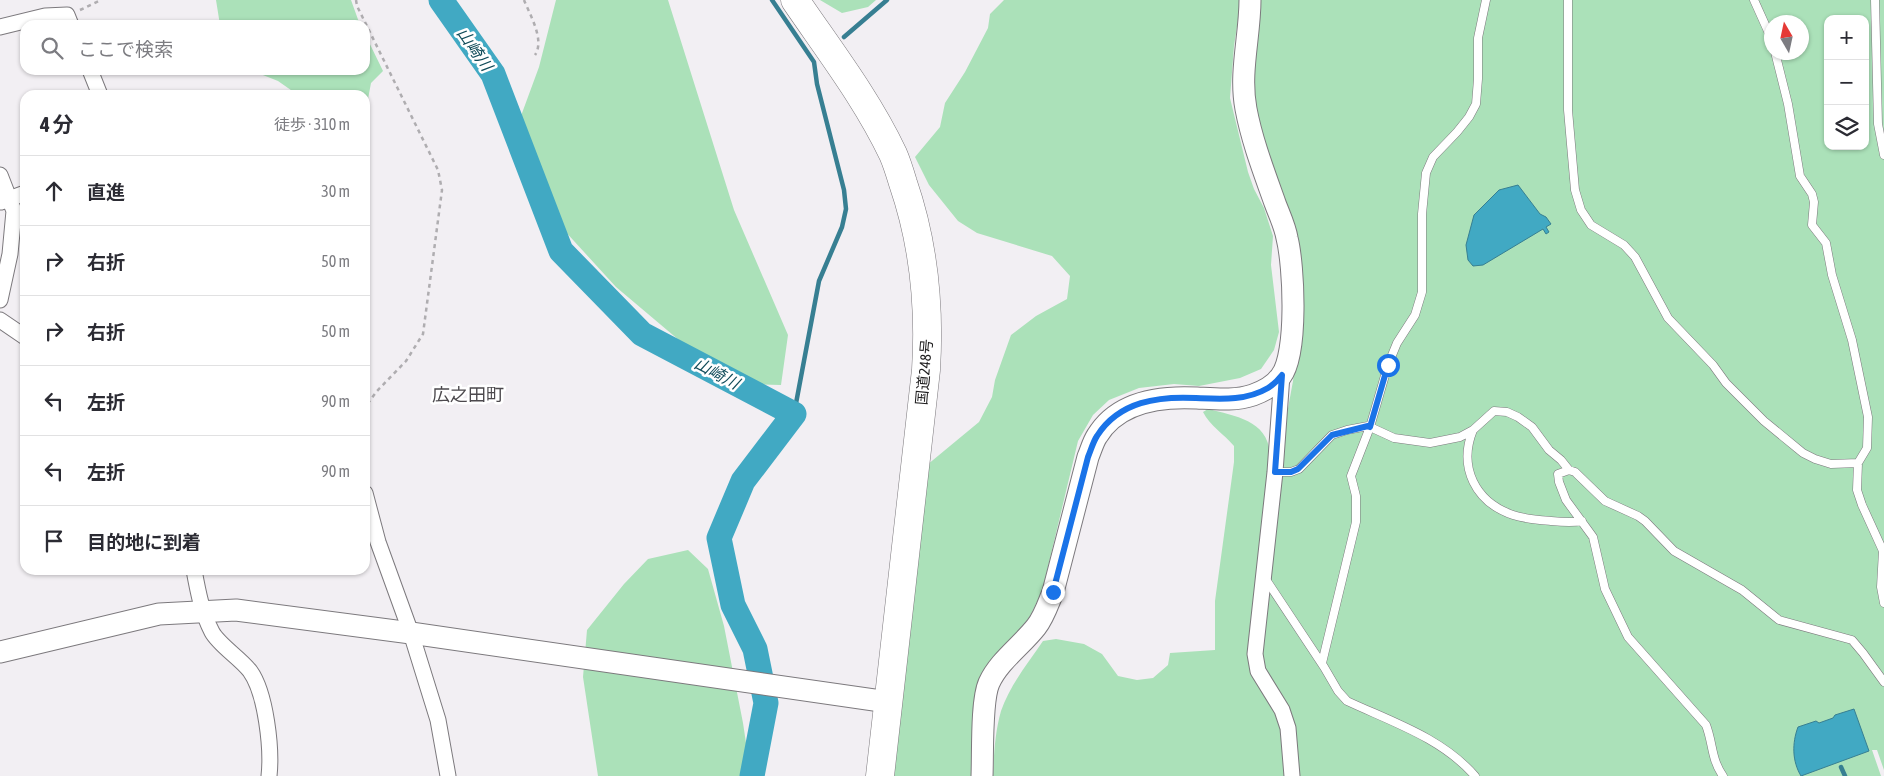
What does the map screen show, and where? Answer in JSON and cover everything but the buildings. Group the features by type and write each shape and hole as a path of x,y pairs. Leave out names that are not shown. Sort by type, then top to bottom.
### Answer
{"highway":[{"name":"国道248号","path":"795,0 867,106 894,156 913,212 924,271 928,338 926,370 880,776"}],"street":[{"path":"1250,0 1243,88 1246,108 1267,180 1287,237 1292,274 1292,325 1288,358 1282,375 1275,472 1255,654 1258,671 1282,710 1288,728 1292,776"},
{"path":"29,20 45,16 69,20"},
{"path":"0,27 20,22"},
{"path":"92,75 98,90"},
{"path":"0,175 5,201 14,211 0,300"},
{"path":"5,201 20,195"},
{"path":"0,320 20,334"},
{"path":"982,776 985,702 988,685 995,673 1037,626 1045,612 1053,592 1088,457 1097,436 1111,420 1134,405 1152,399 1174,397 1222,399 1252,396 1269,388 1282,375"},
{"path":"370,512 378,542 411,633 438,720 448,776"},
{"path":"195,575 202,610 214,635 251,673 263,704 271,759 269,776"},
{"path":"0,652 159,614 202,610 236,610 411,633 888,702"}],"lane":[{"path":"1322,663 1356,522 1356,496 1351,476 1370,427 1388,365 1397,343 1415,315 1420,301 1422,214 1426,173 1433,157 1457,132 1469,117 1476,104 1478,38 1486,0"},
{"path":"1568,0 1568,110 1575,190 1581,210 1591,225 1624,245 1634,257 1668,318 1713,365 1726,383 1764,421 1803,453 1815,459 1831,464 1858,463"},
{"path":"1754,0 1764,22"},
{"path":"1875,0 1878,124 1884,155"},
{"path":"1777,60 1788,104 1800,176 1812,194 1814,202 1812,224 1826,243 1832,275 1848,322 1863,389 1868,417 1867,448 1858,463 1856,482 1858,496 1883,551 1881,587 1884,603"},
{"path":"1275,472 1291,472 1298,469 1332,435 1354,429 1368,426 1394,438 1430,443 1460,437 1473,430 1494,411 1507,412 1518,417 1532,428 1549,450 1605,501 1645,521 1674,551 1742,590 1779,620 1852,640 1864,653 1884,682"},
{"path":"1473,430 1468,443 1468,471 1478,492 1495,507 1514,515 1537,520 1582,521"},
{"path":"1569,470 1561,472 1558,477 1566,500 1593,537 1605,589 1628,637 1706,725 1715,762 1723,776"},
{"path":"1264,576 1322,663 1338,691 1347,701 1446,748 1467,766 1475,776"}],"path":[{"path":"69,20 101,0"},
{"path":"356,0 364,20"},
{"path":"524,0 535,28 538,46 535,55"},
{"path":"370,32 438,170 442,190 423,334 406,362 370,400"}],"green space":[{"path":"216,0 351,0 358,20 219,20"},
{"path":"556,0 668,0 734,210 788,335 781,385 731,384 616,287 563,229 511,143 539,67"},
{"path":"820,0 876,0 868,7 842,13"},
{"path":"1004,0 1241,0 1234,46 1230,98 1248,172 1264,208 1273,236 1271,265 1279,332 1274,350 1261,369 1240,378 1199,386 1174,384 1139,388 1109,400 1093,415 1078,441 1042,592 1029,618 995,659 971,776 892,776 927,465 979,422 992,397 995,380 1011,335 1036,316 1067,299 1070,276 1052,256 977,233 958,221 929,185 915,157 940,127 945,103 965,72 988,28 990,14"},
{"path":"1258,0 1884,0 1884,770 1877,750 1872,750 1881,776 1295,776 1259,658 1280,452 1293,381 1299,329 1253,90"},
{"path":"370,44 383,71 371,83 370,90 291,90 278,81 263,75 370,75"},
{"path":"1208,409 1248,421 1263,433 1268,442 1270,453 1251,653 1279,713 1287,776 993,776 994,751 1001,711 1014,683 1043,641 1056,639 1084,644 1102,654 1118,676 1137,680 1153,678 1168,665 1170,653 1215,650 1215,601 1234,462 1234,446 1206,417 1203,412"},
{"path":"688,550 708,569 724,626 743,723 751,776 598,776 583,677 587,630 624,584 648,559"}],"water":[{"path":"1518,185 1540,214 1546,217 1551,224 1546,227 1549,232 1546,234 1543,229 1483,265 1473,266 1468,260 1466,245 1474,215 1499,190"},
{"path":"1854,709 1869,751 1801,776 1794,752 1798,727 1816,721 1819,723"}],"waterway":[{"name":"山崎川","path":"441,0 493,74 561,251 642,334 794,414 743,481 719,538 733,605 755,649 766,703 752,776"},
{"path":"772,0 814,62 817,84 844,190 846,209 842,227 819,281 794,414"},
{"path":"844,37 887,0"},
{"path":"1841,767 1845,776"}],"district":[{"name":"広之田町","path":"468,394"}],"route":[{"path":"1053,592 1088,457 1097,436 1111,420 1134,405 1152,399 1174,397 1222,399 1252,396 1269,388 1282,375 1275,472 1291,472 1298,469 1332,435 1347,430 1370,427 1388,365"}]}
